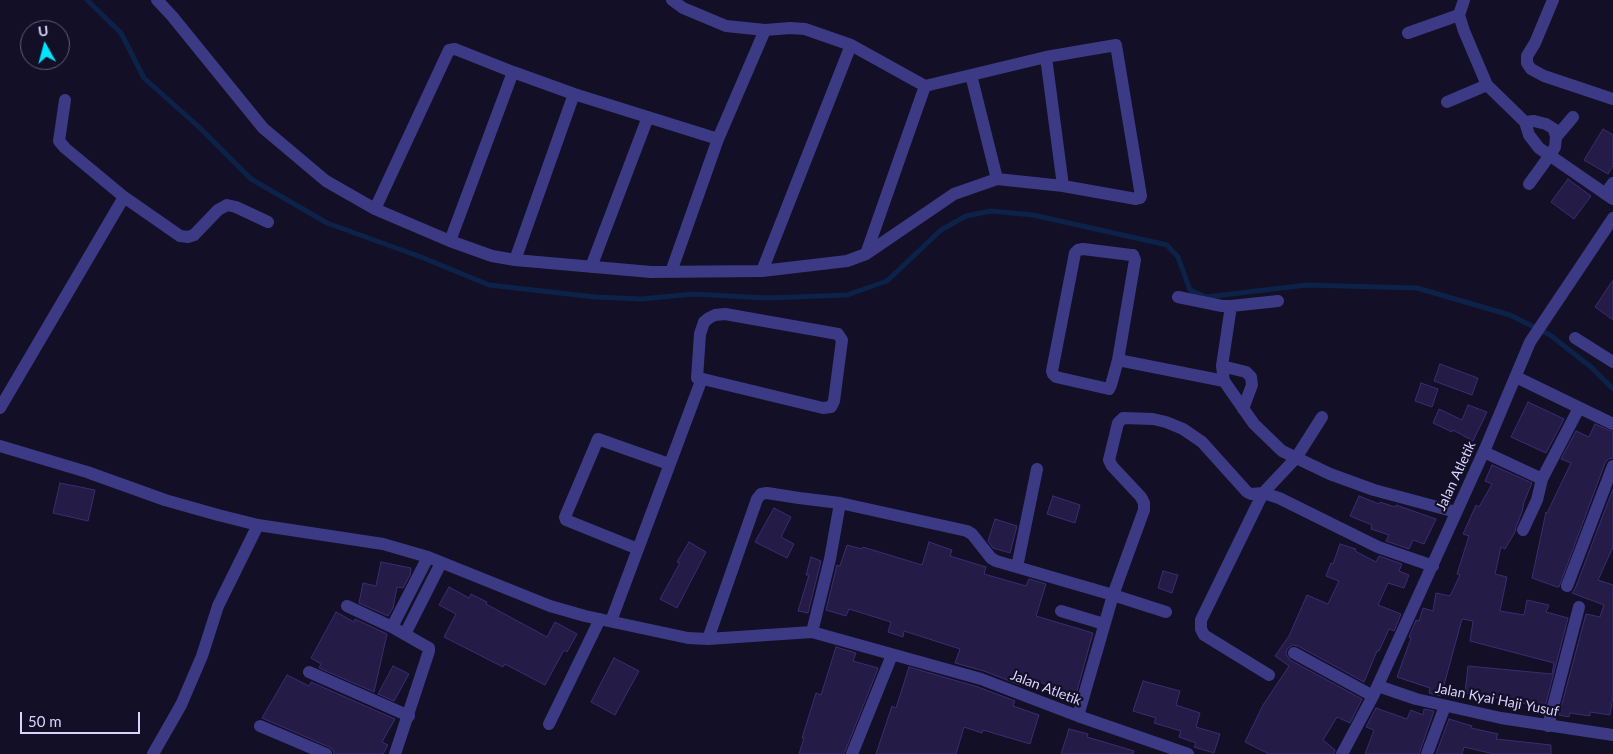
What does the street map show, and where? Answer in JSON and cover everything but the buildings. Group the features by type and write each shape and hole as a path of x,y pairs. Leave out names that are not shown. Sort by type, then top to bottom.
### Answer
{"street":[{"path":"157,0 264,128 326,181 375,208 450,241 492,256 515,260 651,272 762,271 847,261 866,254 954,194 997,179 1063,186 1136,199 1141,196 1116,45 1046,57 925,86 851,45 805,30 790,28 765,30 726,26 683,8 672,0"},
{"path":"1464,0 1459,15 1487,86 1525,122 1533,141 1550,155 1610,192"},
{"path":"1553,0 1527,56 1527,63 1531,69 1544,76 1613,100"},
{"path":"1408,33 1459,15"},
{"path":"672,272 718,139 765,30"},
{"path":"762,271 851,45"},
{"path":"375,208 447,51 455,49 574,94 718,139"},
{"path":"1046,57 1063,186"},
{"path":"450,241 513,72"},
{"path":"971,75 997,179"},
{"path":"866,254 925,86"},
{"path":"1447,102 1487,86"},
{"path":"515,260 574,94"},
{"path":"65,100 59,141 124,198 180,236 188,237 194,234 218,210 227,204 268,222"},
{"path":"591,267 648,117"},
{"path":"1556,137 1573,117"},
{"path":"1525,122 1534,121 1546,124 1554,129 1556,137 1555,147 1529,184"},
{"path":"0,408 124,198"},
{"name":"Jalan Atletik","path":"1342,754 1375,692 1433,566 1530,342 1613,218"},
{"path":"1078,250 1131,255 1134,257 1135,262 1118,360 1111,385 1108,388 1056,377 1053,374 1052,368 1075,253 1078,250"},
{"path":"1178,297 1222,306 1278,301"},
{"path":"1231,306 1222,366 1224,381 1254,424 1282,451 1330,474 1374,490 1456,512"},
{"path":"549,724 605,620 700,383 700,379 700,334 704,322 715,315 725,314 838,334 842,340 834,401 831,407 823,408 700,379"},
{"path":"1575,338 1613,362"},
{"path":"1118,360 1224,381"},
{"path":"1222,366 1246,372 1251,377 1252,385 1243,408"},
{"path":"1516,377 1613,424"},
{"path":"605,620 700,379"},
{"path":"1523,530 1537,500 1542,479 1579,408"},
{"path":"1269,674 1204,635 1201,629 1202,620 1263,493 1296,458 1322,417"},
{"path":"1078,716 1104,624 1144,510 1144,503 1141,497 1109,463 1118,423 1123,418 1153,419 1183,429 1202,442 1244,489 1251,494 1263,493 1279,498 1378,547 1433,566"},
{"path":"634,547 566,520 566,517 598,439 666,463"},
{"name":"Jalan Atletik","path":"0,446 87,472 165,500 258,525 383,544 428,558 550,606 605,620 688,638 708,639 812,632 981,679 1160,749 1188,754"},
{"path":"1484,452 1542,479"},
{"path":"1567,586 1613,466"},
{"path":"1017,568 1037,469"},
{"path":"708,639 757,499 761,494 767,492 840,503 967,531 972,534 991,558 996,561 1114,594 1166,612"},
{"path":"812,632 830,559 840,503"},
{"path":"153,754 181,705 202,656 218,606 258,525"},
{"path":"392,627 428,558"},
{"path":"405,634 441,563"},
{"path":"347,606 428,646 429,650 409,716 395,754"},
{"path":"1548,726 1579,607"},
{"path":"1060,611 1104,624"},
{"name":"Jalan Kyai Haji Yusuf","path":"1294,653 1375,692 1501,718 1613,735"},
{"path":"852,754 892,655"},
{"path":"309,672 409,716"},
{"path":"1427,754 1445,706"},
{"path":"260,726 326,754"}],"waterway":[{"path":"87,0 121,33 144,78 199,127 251,179 327,223 421,257 489,285 595,297 641,299 693,294 767,298 847,295 887,281 941,230 966,216 991,211 1033,215 1167,245 1178,257 1190,290 1206,297 1307,285 1417,288 1510,315 1550,335 1591,367 1613,389"}]}
